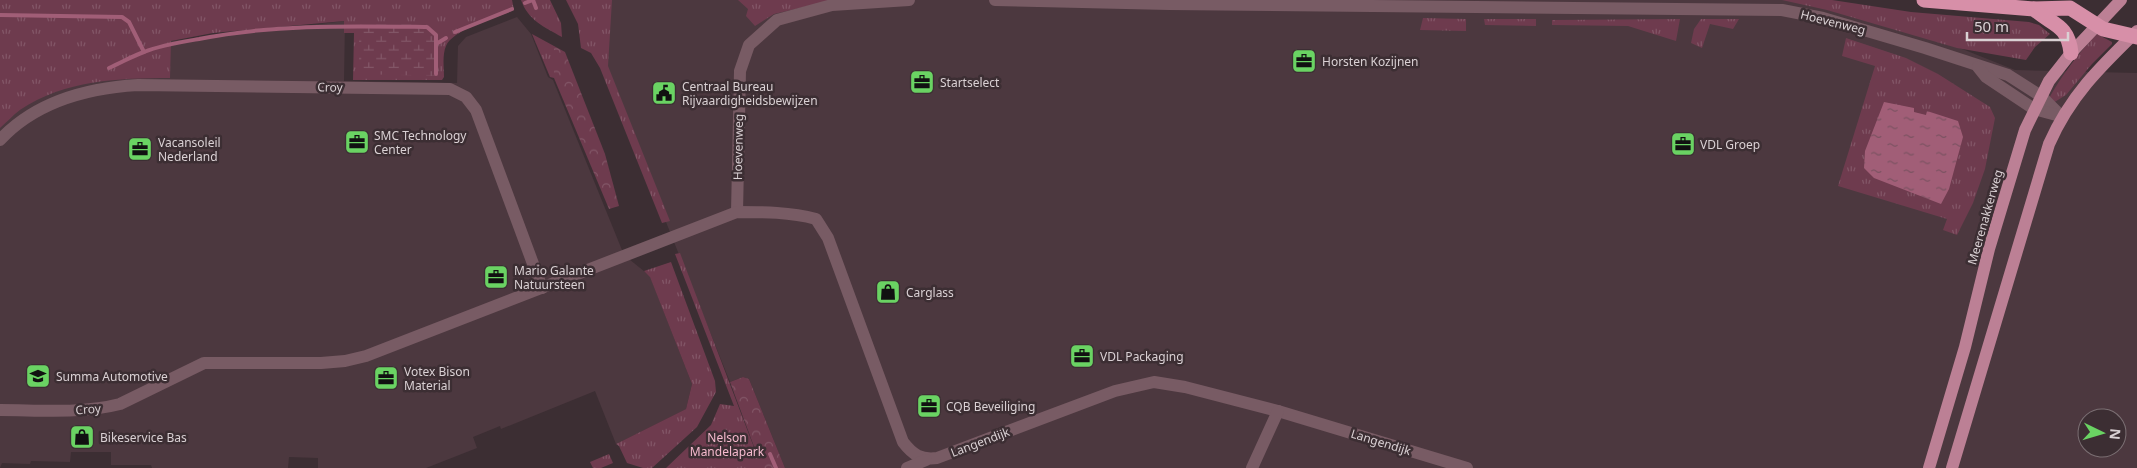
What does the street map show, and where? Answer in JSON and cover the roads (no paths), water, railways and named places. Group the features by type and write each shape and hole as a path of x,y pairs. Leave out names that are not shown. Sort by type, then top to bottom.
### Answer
{"highway":[{"path":"1924,0 2034,9 2070,8 2112,33 2135,35"},
{"path":"2034,9 2062,28 2070,44 2070,53"}],"main road":[{"name":"Meerenakkerweg","path":"1929,468 1965,347 1989,250 2025,130 2049,81 2070,53 2121,0"},
{"path":"1952,468 2044,159 2062,117 2088,79 2135,35"}],"street":[{"name":"Hoevenweg","path":"736,212 740,71 749,45 777,20 832,5 909,0"},
{"name":"Hoevenweg","path":"995,0 1169,4 1782,10 1823,18 1926,48 2008,75 2041,96 2062,117"},
{"name":"Hoevenweg","path":"1976,65 1986,77 2034,109 2062,117"},
{"name":"Croy","path":"0,140 12,128 35,112 72,95 104,87 138,85 450,88 466,97 476,110 542,288"},
{"name":"Croy","path":"0,410 89,410 108,407 128,401 204,363 345,361 375,353 736,212"},
{"path":"736,212 796,214 816,219 828,238 903,442 912,454 926,460"},
{"name":"Langendijk","path":"907,468 1115,391 1154,382 1185,387 1278,411 1467,468"},
{"path":"1252,468 1278,411"}],"water":[{"path":"1884,102 1914,108 1914,112 1926,115 1927,111 1958,121 1963,137 1949,189 1941,204 1874,178 1864,168 1865,151"}],"waterway":[{"path":"533,0 536,8"},
{"path":"525,3 533,0"},
{"path":"455,32 512,9"},
{"path":"0,15 122,17 129,22 144,52"},
{"path":"109,68 157,47 227,34 284,28 427,27 436,35 436,74"},
{"path":"436,44 446,38"},
{"path":"770,454 776,468"}],"place":[{"name":"Horsten Kozijnen","path":"1304,61"},
{"name":"Startselect","path":"922,82"},
{"name":"Centraal Bureau Rijvaardigheidsbewijzen","path":"664,93"},
{"name":"SMC Technology Center","path":"357,142"},
{"name":"VDL Groep","path":"1683,144"},
{"name":"Vacansoleil Nederland","path":"140,149"},
{"name":"Mario Galante Natuursteen","path":"496,277"},
{"name":"Carglass","path":"888,292"},
{"name":"VDL Packaging","path":"1082,356"},
{"name":"Summa Automotive","path":"38,376"},
{"name":"Votex Bison Material","path":"386,378"},
{"name":"CQB Beveiliging","path":"929,406"},
{"name":"Bikeservice Bas","path":"82,437"}],"park label":[{"name":"Nelson Mandelapark","path":"727,444"}]}
